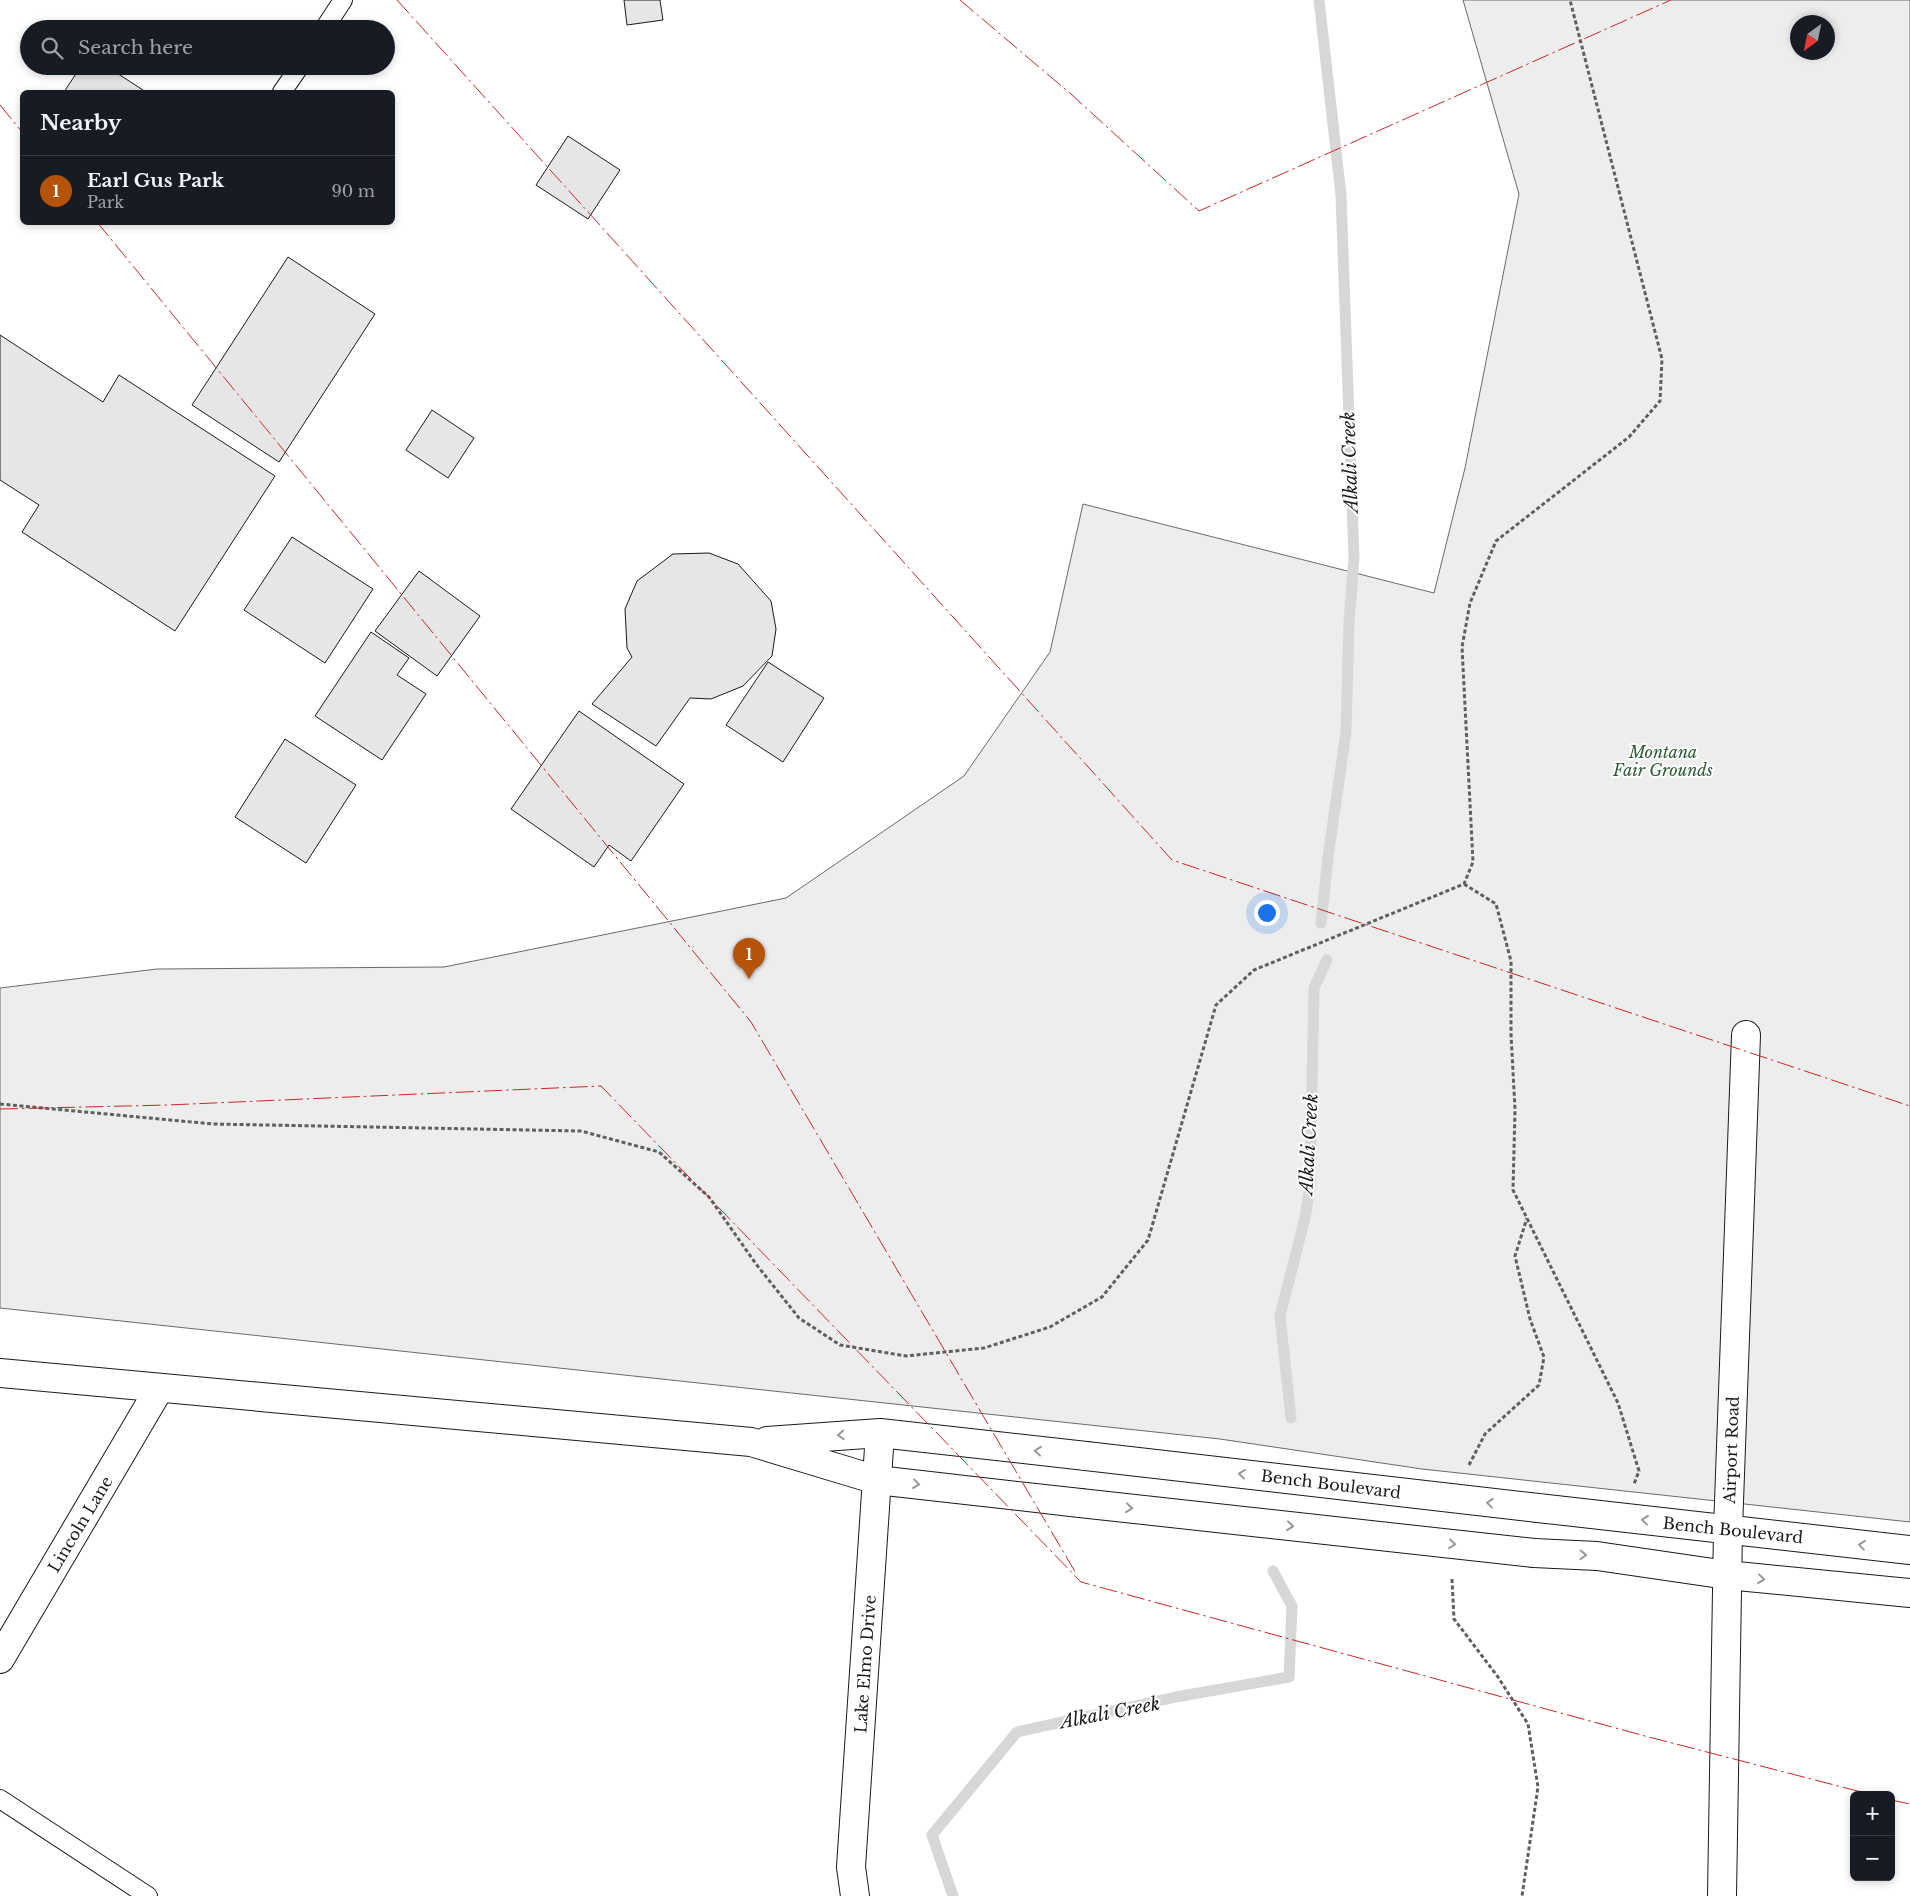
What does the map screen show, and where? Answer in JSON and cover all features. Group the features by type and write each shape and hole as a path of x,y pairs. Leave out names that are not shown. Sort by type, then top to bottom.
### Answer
{"main road":[{"name":"Airport Road","path":"1722,1896 1728,1529 1746,1035"},
{"path":"0,1373 751,1442 877,1480 1534,1553 1596,1556 1727,1575 1910,1593"},
{"name":"Lincoln Lane","path":"0,1659 159,1389"},
{"name":"Bench Boulevard","path":"751,1442 880,1433 1910,1550"},
{"name":"Lake Elmo Drive","path":"855,1896 851,1867 880,1433"}],"lane":[{"path":"330,20 343,0"},
{"path":"283,90 294,75"},
{"path":"0,1800 148,1896"}],"path":[{"path":"0,1104 213,1124 581,1131 659,1152 709,1198 756,1264 799,1318 840,1345 906,1356 984,1348 1050,1328 1102,1297 1148,1240 1216,1005 1254,970 1464,884 1473,862 1462,647 1470,603 1496,542 1629,437 1660,401 1662,359 1570,0"},
{"path":"1464,884 1496,904 1511,961 1511,1034 1515,1109 1513,1190 1618,1403 1639,1472 1622,1517"}],"green space":[{"name":"Montana Fair Grounds","path":"1463,0 1910,0 1910,1522 1422,1469 1220,1439 0,1308 0,988 157,969 444,967 786,898 964,776 1050,652 1083,504 1434,593 1465,468 1519,194"}],"building":[{"path":"624,0 660,0 663,20 627,25"},
{"path":"75,75 120,75 143,90 65,90"},
{"path":"568,136 620,170 588,219 536,185"},
{"path":"288,257 375,314 279,462 192,405"},
{"path":"0,335 103,402 119,375 275,476 175,631 22,532 39,505 0,480"},
{"path":"432,410 474,438 448,478 406,450"},
{"path":"292,537 373,589 325,663 244,610"},
{"path":"709,553 738,564 771,601 776,629 772,656 743,686 711,699 690,698 656,746 592,704 632,657 627,648 625,609 637,581 673,554"},
{"path":"419,571 480,616 437,676 375,631"},
{"path":"371,632 409,658 397,675 426,694 382,760 315,716"},
{"path":"768,662 824,698 783,762 726,725"},
{"path":"579,711 684,784 631,861 609,845 594,867 511,809"},
{"path":"285,739 356,785 306,863 235,817"}],"waterway":[{"name":"Alkali Creek","path":"1319,0 1341,195 1354,558 1349,622 1346,732 1328,857 1321,923"},
{"name":"Alkali Creek","path":"1291,1418 1280,1316 1305,1218 1310,1186 1314,988 1327,960"},
{"name":"Alkali Creek","path":"953,1896 932,1835 1017,1732 1176,1697 1289,1677 1292,1606 1273,1571"}],"power":[{"path":"397,0 1172,860 1910,1106"},
{"path":"960,0 1072,95 1199,211 1671,0"},
{"path":"0,105 20,130"},
{"path":"99,225 751,1022 1077,1575"},
{"path":"0,1109 168,1105 601,1086 1081,1582 1645,1736 1858,1791"},
{"path":"1895,1801 1910,1804"}],"place":[{"name":"Earl Gus Park","path":"749,979"}]}
